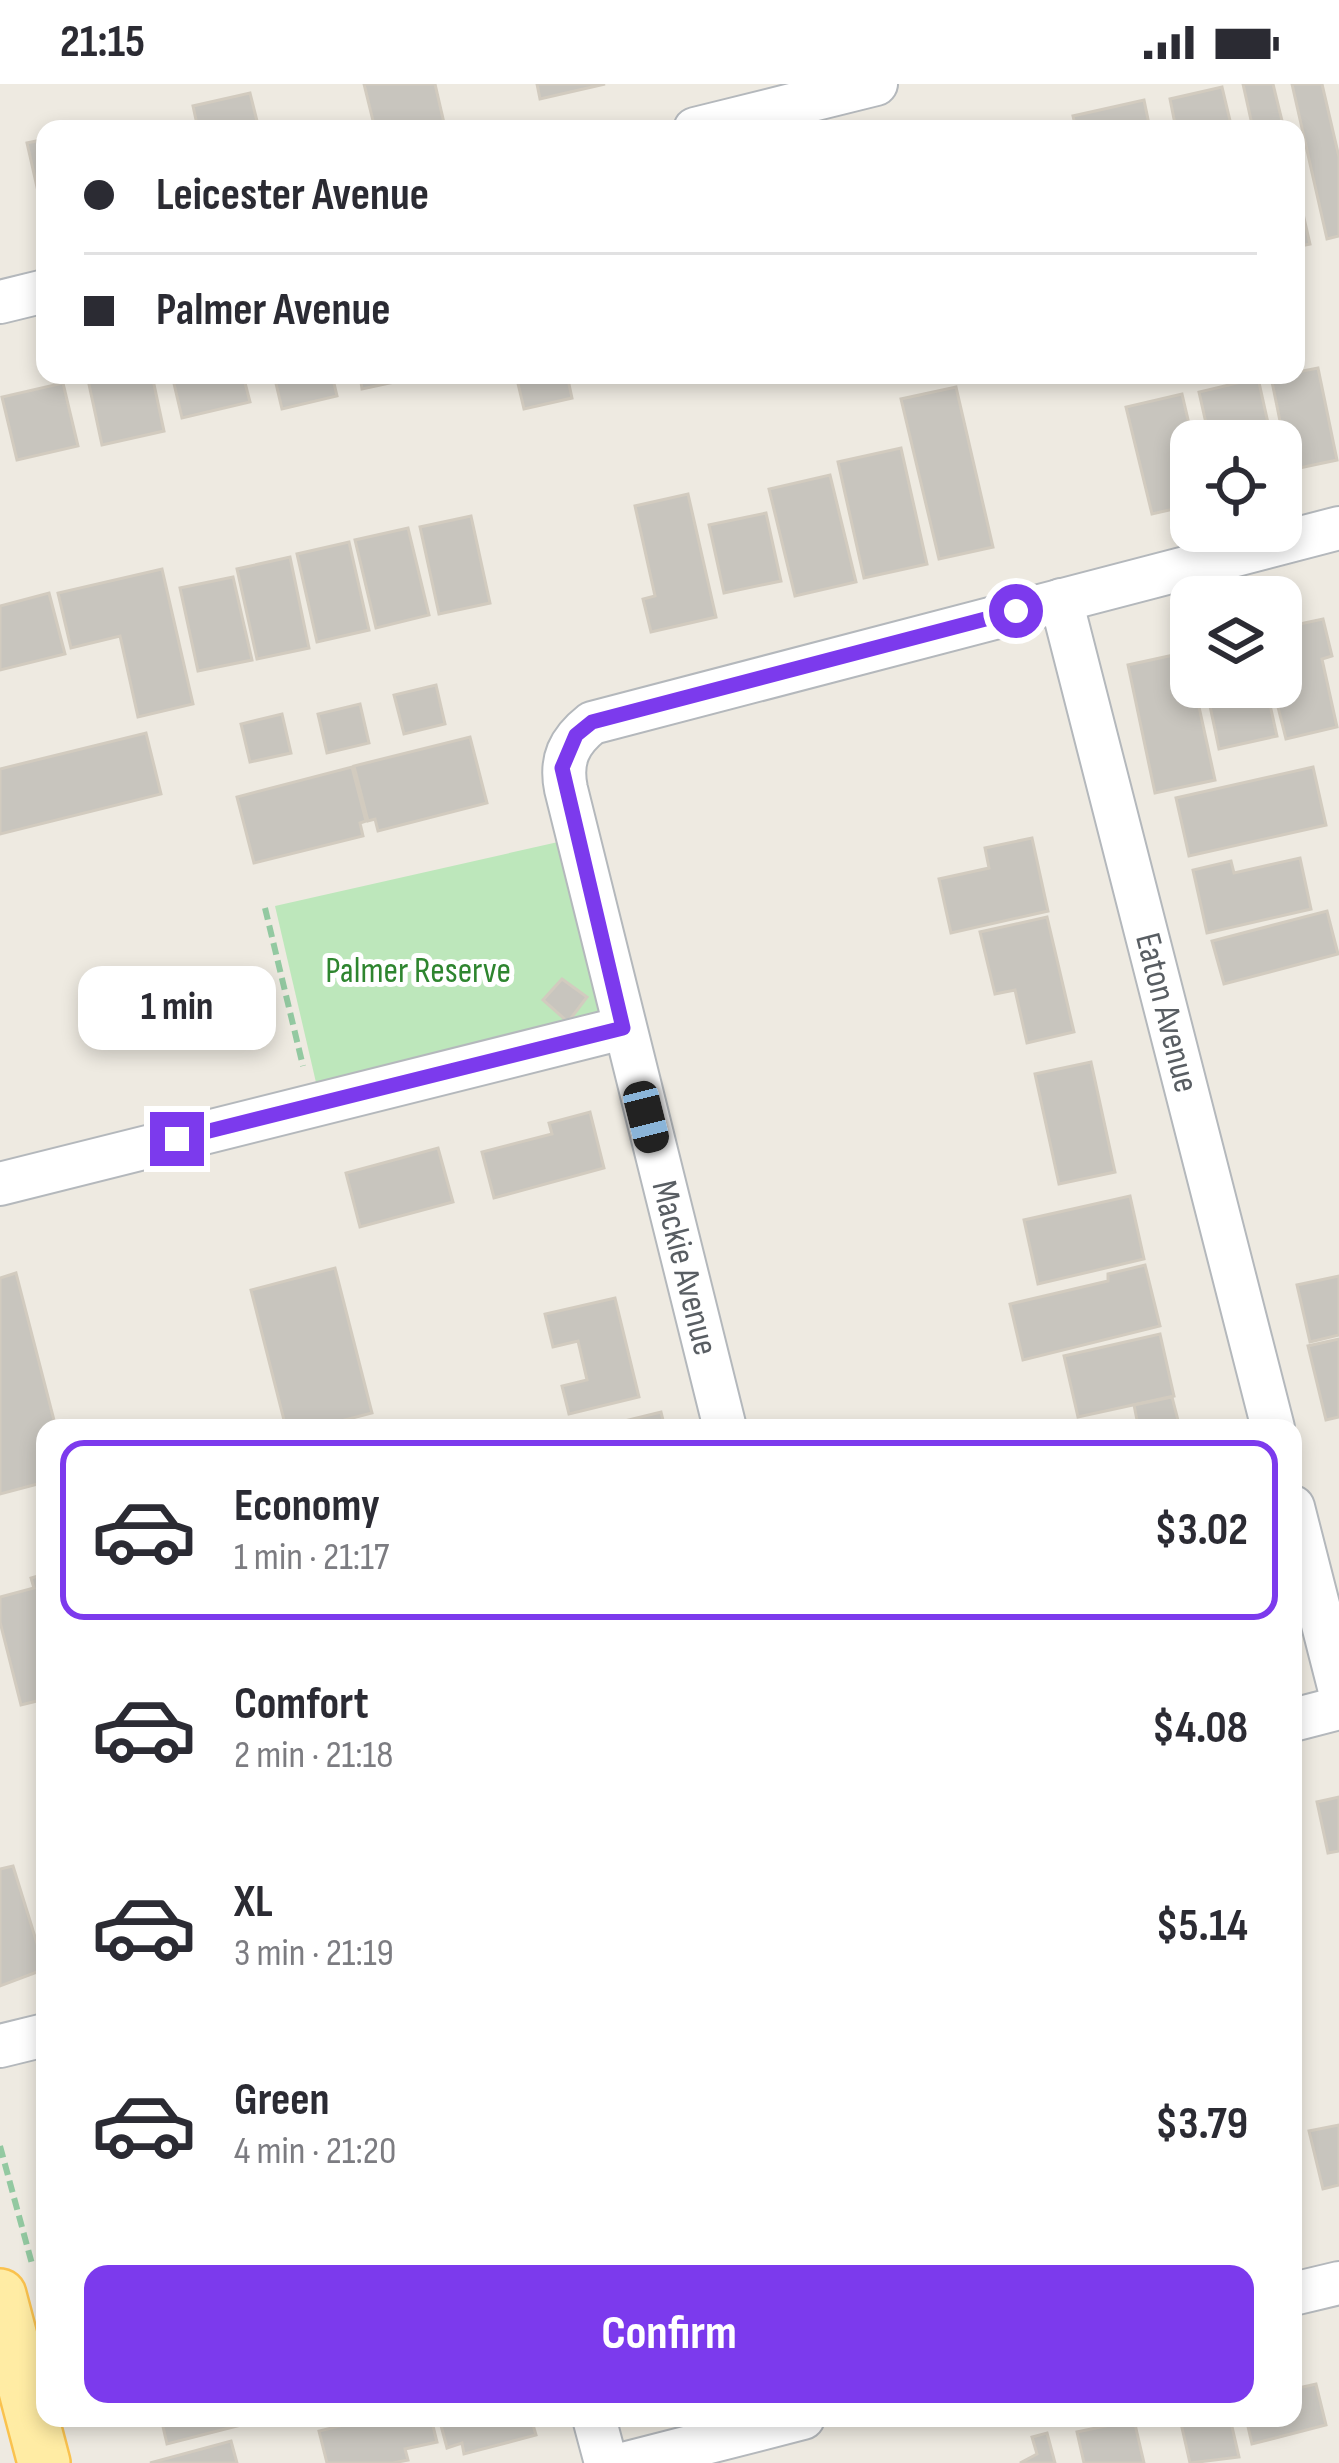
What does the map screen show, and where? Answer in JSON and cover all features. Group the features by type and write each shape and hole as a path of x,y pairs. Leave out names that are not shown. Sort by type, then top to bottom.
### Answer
{"main road":[{"path":"17,2283 36,2410"},
{"path":"39,2427 44,2463"}],"street":[{"path":"731,120 876,84"},
{"path":"0,302 36,292"},
{"path":"1061,600 1339,528"},
{"name":"Mackie Avenue","path":"723,1419 562,768 576,735 592,722 1061,600"},
{"name":"Eaton Avenue","path":"1061,600 1271,1419"},
{"path":"0,1184 623,1028"},
{"path":"1302,1543 1339,1687"},
{"path":"1302,1718 1339,1708"},
{"path":"1302,2292 1339,2283"},
{"path":"596,2427 606,2463"},
{"path":"627,2463 768,2427"}],"path":[{"path":"265,908 307,1082"},
{"path":"0,2146 17,2283"}],"green space":[{"name":"Palmer Reserve","path":"567,840 613,1023 318,1091 275,906"}],"building":[{"path":"364,84 435,84 443,120 373,120"},
{"path":"537,84 605,84 540,99"},
{"path":"1243,84 1273,84 1282,120 1251,120"},
{"path":"1292,84 1322,84 1339,157 1339,236 1327,239 1305,142 1305,120 1300,120"},
{"path":"1222,87 1230,120 1174,120 1170,99"},
{"path":"250,93 257,120 196,120 193,106"},
{"path":"1144,100 1148,120 1074,120 1073,116"},
{"path":"36,141 36,183 27,143"},
{"path":"1318,368 1337,460 1302,467 1302,420 1280,420 1272,384 1305,384 1305,370"},
{"path":"63,384 78,446 17,460 2,397"},
{"path":"89,384 154,384 164,431 102,445"},
{"path":"174,384 245,384 250,402 182,418"},
{"path":"276,384 334,384 337,396 282,409"},
{"path":"518,384 569,384 572,398 524,409"},
{"path":"1259,384 1267,420 1205,420 1199,392"},
{"path":"956,387 993,547 939,559 901,399"},
{"path":"1182,394 1188,420 1170,420 1170,510 1152,514 1126,407"},
{"path":"901,448 927,564 864,578 838,462"},
{"path":"830,475 856,582 795,596 769,489"},
{"path":"688,494 716,617 651,632 643,599 655,596 635,506"},
{"path":"766,513 781,581 724,593 709,525"},
{"path":"471,516 490,603 439,614 420,527"},
{"path":"408,528 429,615 376,628 355,540"},
{"path":"349,542 369,630 317,642 297,554"},
{"path":"290,557 309,648 257,659 237,569"},
{"path":"162,569 193,704 138,717 120,636 71,648 58,593"},
{"path":"233,577 252,660 198,671 180,588"},
{"path":"49,593 65,654 0,670 0,606"},
{"path":"1323,619 1332,656 1322,659 1337,727 1286,739 1278,708 1302,708 1302,624"},
{"path":"1170,656 1170,708 1199,708 1215,780 1155,793 1128,665"},
{"path":"436,685 445,724 404,734 394,695"},
{"path":"360,704 369,743 327,753 318,714"},
{"path":"1210,708 1271,708 1277,736 1219,749"},
{"path":"282,714 291,753 250,762 241,724"},
{"path":"146,733 161,794 0,834 0,769"},
{"path":"470,737 487,803 378,831 375,819 368,821 354,766"},
{"path":"352,767 366,821 360,823 363,836 254,863 237,797"},
{"path":"1313,767 1326,825 1189,856 1176,798"},
{"path":"1032,838 1048,911 951,933 939,879 989,868 985,848"},
{"path":"1300,858 1311,909 1207,933 1193,870 1231,861 1234,873"},
{"path":"1327,911 1338,954 1224,984 1212,941"},
{"path":"1047,917 1074,1032 1027,1043 1015,990 995,994 980,932"},
{"path":"562,979 587,997 568,1022 543,1000"},
{"path":"1091,1062 1115,1172 1059,1184 1035,1074"},
{"path":"590,1112 604,1168 494,1198 482,1152 552,1134 549,1123"},
{"path":"438,1148 453,1202 360,1227 346,1173"},
{"path":"1130,1196 1144,1259 1038,1284 1024,1220"},
{"path":"1145,1265 1160,1326 1023,1360 1010,1304 1108,1281 1108,1274"},
{"path":"335,1268 372,1413 349,1419 284,1419 251,1290"},
{"path":"16,1273 54,1419 36,1419 36,1484 0,1494 0,1278"},
{"path":"1339,1276 1339,1335 1310,1342 1297,1285"},
{"path":"615,1298 639,1397 569,1414 562,1386 587,1380 578,1341 553,1347 545,1314"},
{"path":"1160,1334 1174,1396 1078,1417 1064,1356"},
{"path":"1339,1339 1339,1417 1326,1420 1308,1346"},
{"path":"1172,1397 1178,1419 1137,1419 1134,1405"},
{"path":"661,1412 663,1419 633,1419"},
{"path":"36,1577 36,1701 21,1705 0,1622 0,1597 34,1588 31,1578"},
{"path":"1339,1797 1339,1851 1328,1853 1317,1802"},
{"path":"13,1866 36,1940 36,1972 0,1986 0,1869"},
{"path":"1339,2125 1339,2185 1323,2189 1309,2131"},
{"path":"1316,2384 1326,2425 1252,2444 1248,2427 1302,2427 1302,2387"},
{"path":"163,2427 233,2427 167,2444"},
{"path":"433,2427 437,2442 405,2449 408,2460 393,2463 327,2463 319,2431"},
{"path":"441,2427 534,2427 536,2435 464,2454 462,2443 447,2448"},
{"path":"1136,2427 1144,2463 1084,2463 1077,2432"},
{"path":"1182,2427 1232,2427 1239,2457 1190,2463"},
{"path":"1047,2433 1055,2463 1020,2463 1037,2454 1032,2437"},
{"path":"231,2441 237,2463 150,2463"}],"route":[{"path":"177,1139 623,1028 562,768 576,735 592,722 1016,611"}]}
